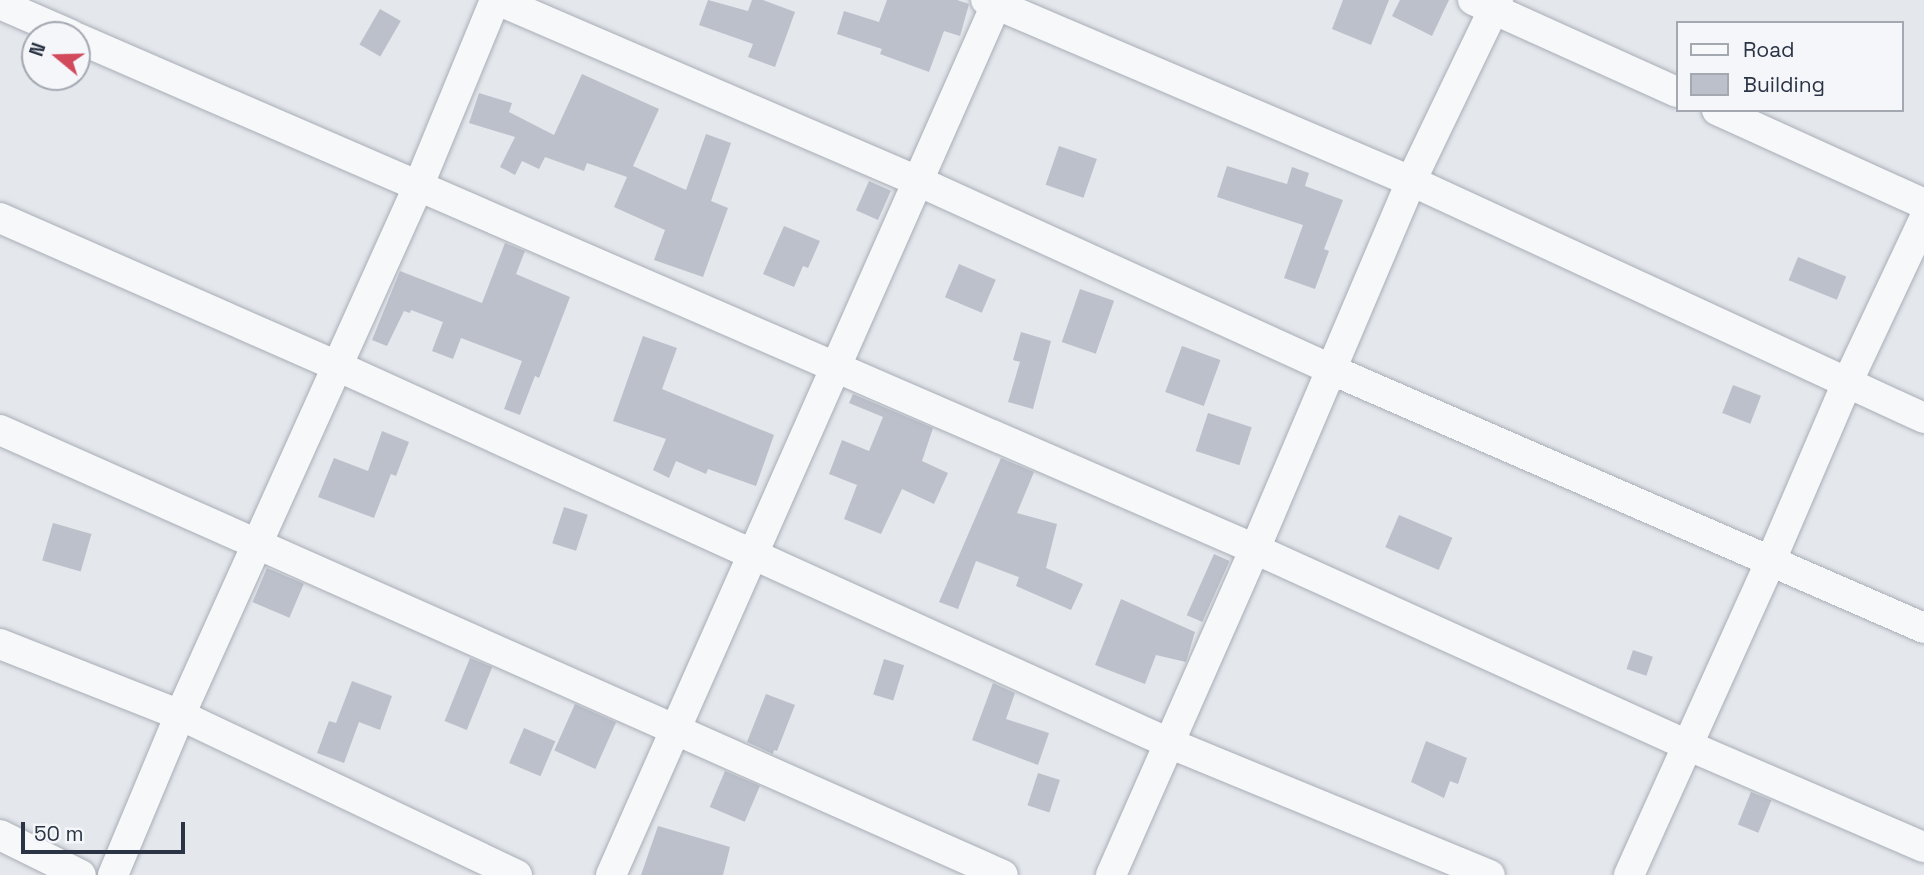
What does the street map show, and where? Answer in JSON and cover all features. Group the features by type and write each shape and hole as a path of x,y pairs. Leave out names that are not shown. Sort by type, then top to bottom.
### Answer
{"street":[{"path":"113,875 180,715 418,187 496,0 918,181 1332,370 1924,628"},
{"path":"611,875 918,181 993,1 1411,181 1924,418"},
{"path":"1111,875 1255,550 1488,3 1675,91"},
{"path":"0,4 39,21"},
{"path":"91,44 1255,550 1689,746 1924,847"},
{"path":"1721,112 1924,204"},
{"path":"0,218 337,366 752,557 1169,743 1490,875"},
{"path":"1629,875 1689,746 1847,383 1924,219"},
{"path":"0,430 1003,875"},
{"path":"0,644 180,715 517,875"},
{"path":"0,835 81,875"}],"building":[{"path":"708,0 748,11 752,0 763,0 795,12 775,67 748,57 753,44 699,25"},
{"path":"887,0 957,0 969,4 960,36 944,31 929,72 880,54 882,49 837,34 844,11 879,22"},
{"path":"1343,0 1389,0 1371,45 1332,29"},
{"path":"1400,0 1449,0 1432,36 1392,16"},
{"path":"380,9 401,21 380,57 360,45"},
{"path":"582,74 659,109 633,166 686,190 706,134 731,143 711,201 728,208 703,277 654,260 665,230 614,207 627,177 587,163 584,171 545,157 539,169 522,161 515,175 500,167 515,137 469,123 479,93 512,103 509,112 554,135"},
{"path":"1059,146 1097,159 1083,198 1046,185"},
{"path":"1227,166 1287,184 1292,167 1309,173 1305,186 1343,200 1324,249 1329,251 1315,289 1284,278 1303,225 1217,197"},
{"path":"869,181 891,191 878,220 856,210"},
{"path":"784,226 820,241 808,268 803,266 794,287 763,274"},
{"path":"505,243 525,251 516,274 570,297 539,378 535,376 520,415 504,409 522,361 461,338 453,359 432,351 443,322 411,310 410,313 404,311 387,346 372,340 400,271 482,303"},
{"path":"1798,257 1846,276 1837,300 1789,280"},
{"path":"959,264 996,280 982,313 945,297"},
{"path":"1080,289 1114,301 1096,354 1062,342"},
{"path":"1021,332 1051,341 1033,409 1008,402 1020,362 1013,360"},
{"path":"643,336 677,348 662,389 774,435 756,486 708,469 706,474 676,461 669,478 653,470 666,439 613,421"},
{"path":"1182,346 1221,360 1204,406 1165,392"},
{"path":"1733,385 1761,396 1750,424 1722,413"},
{"path":"853,394 933,428 922,461 948,473 934,504 902,489 881,534 844,519 857,485 829,474 842,440 869,451 883,417 849,403"},
{"path":"1208,413 1252,427 1239,465 1196,451"},
{"path":"382,431 409,442 396,476 391,474 374,518 318,497 334,458 368,471"},
{"path":"1001,458 1034,472 1017,513 1057,524 1046,568 1083,584 1071,610 1016,586 1019,577 976,561 958,609 939,602"},
{"path":"564,507 588,515 576,551 552,543"},
{"path":"1399,515 1452,538 1439,570 1385,547"},
{"path":"53,523 91,534 81,572 42,560"},
{"path":"1214,554 1230,561 1202,622 1187,615"},
{"path":"267,568 304,584 289,618 253,602"},
{"path":"1121,599 1195,632 1186,662 1156,655 1145,684 1095,665"},
{"path":"1633,650 1653,657 1646,676 1626,669"},
{"path":"470,658 492,667 467,730 445,721"},
{"path":"884,659 904,665 893,701 873,694"},
{"path":"352,681 392,696 380,730 359,722 344,763 317,753 329,721 336,723"},
{"path":"993,683 1015,693 1006,719 1049,733 1038,765 972,740"},
{"path":"766,694 795,705 777,751 774,750 773,754 747,742"},
{"path":"575,704 616,722 595,769 554,751"},
{"path":"524,728 555,741 540,776 509,763"},
{"path":"1426,741 1467,758 1458,784 1450,781 1444,798 1411,782"},
{"path":"725,771 760,786 745,822 710,807"},
{"path":"1038,773 1060,780 1049,812 1027,805"},
{"path":"1751,792 1771,800 1758,833 1738,824"},
{"path":"658,826 730,847 723,875 641,875"}]}
